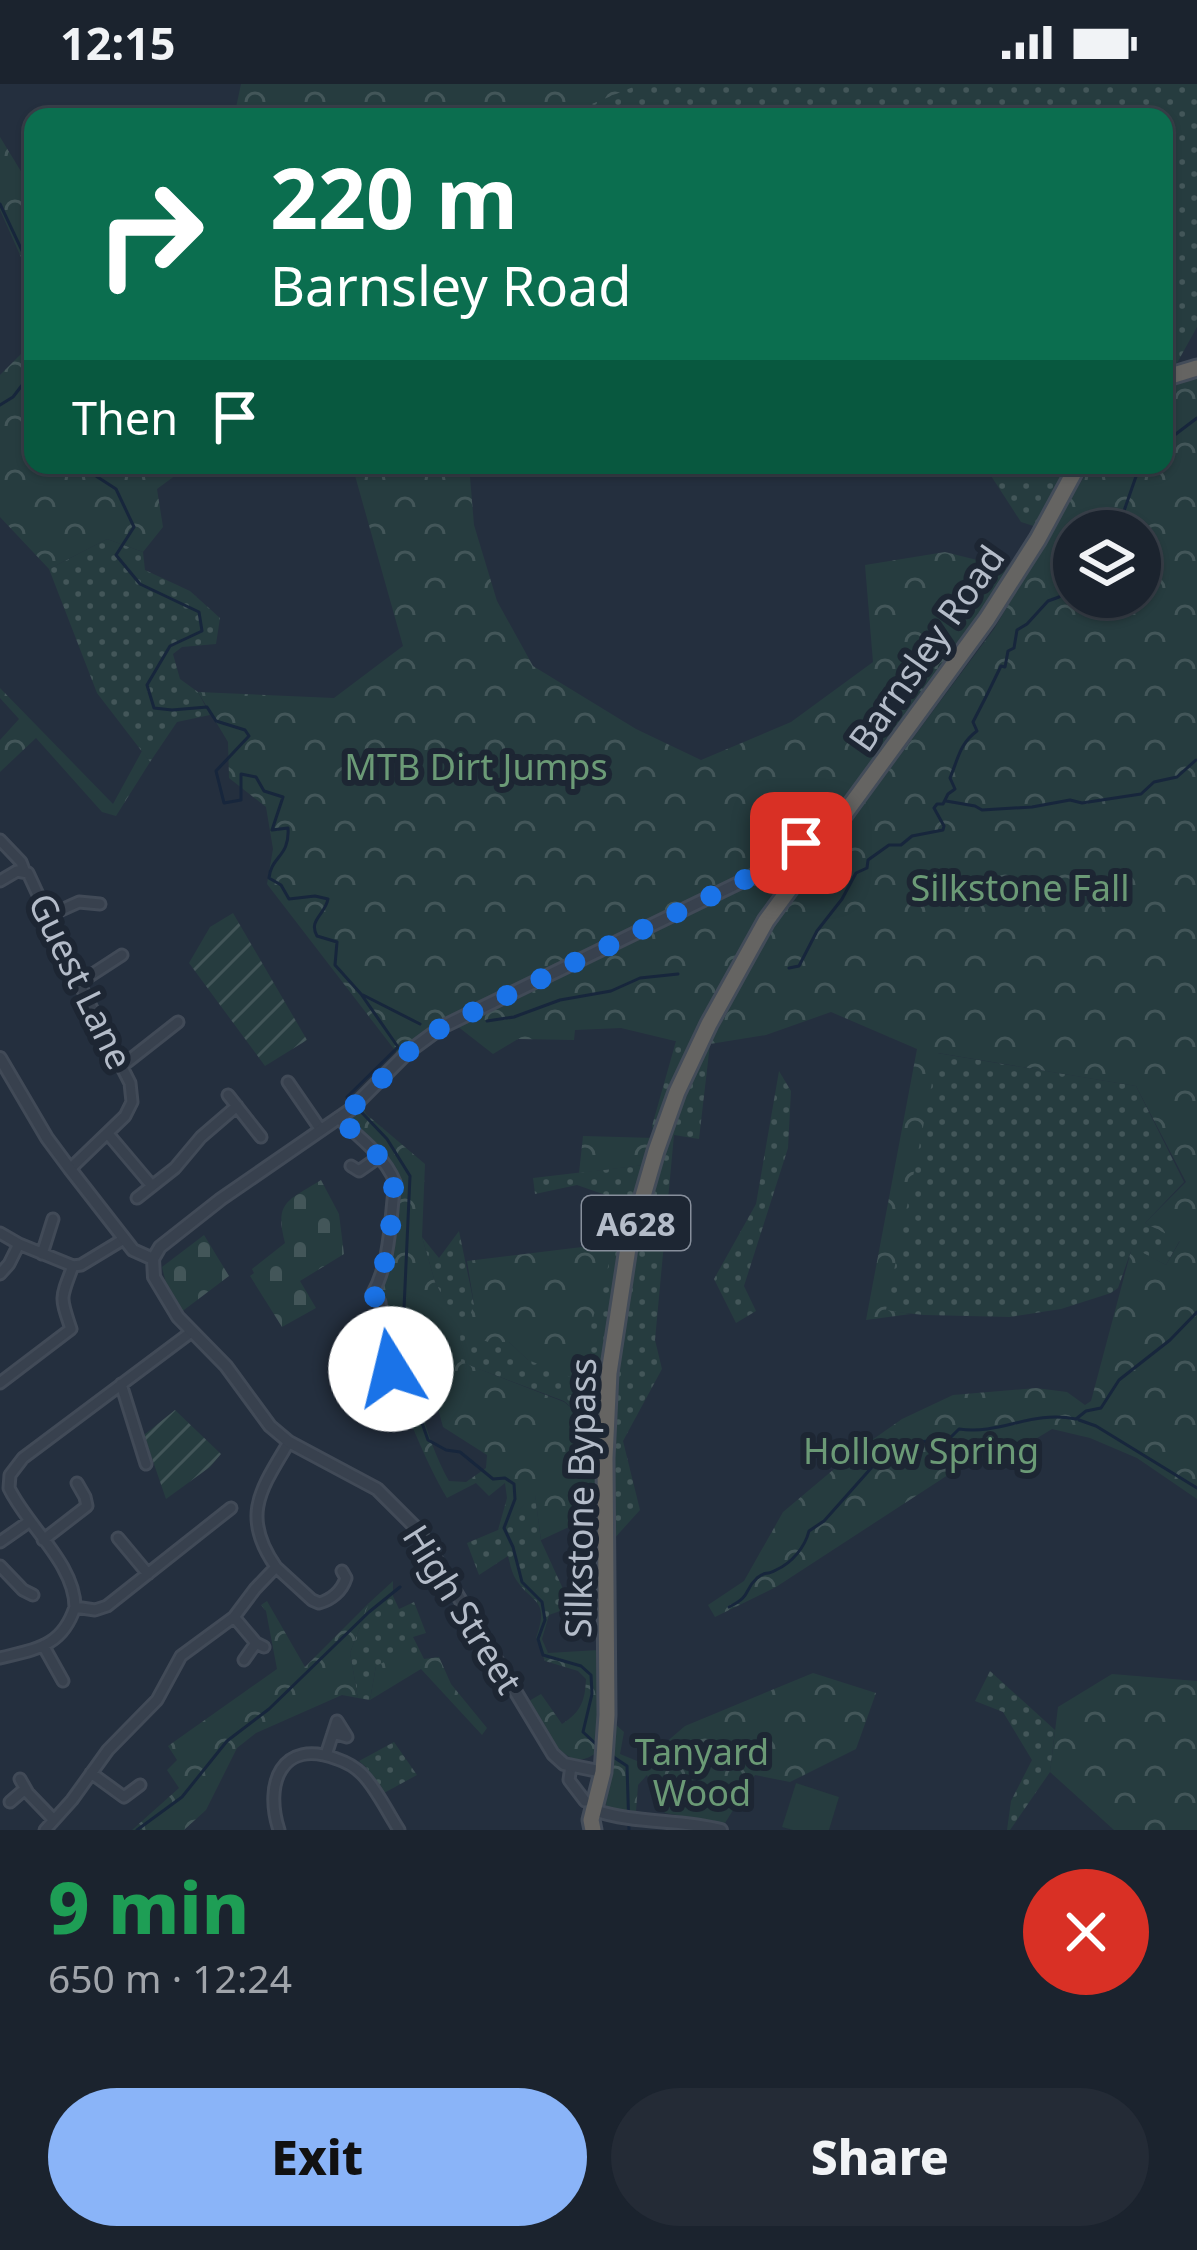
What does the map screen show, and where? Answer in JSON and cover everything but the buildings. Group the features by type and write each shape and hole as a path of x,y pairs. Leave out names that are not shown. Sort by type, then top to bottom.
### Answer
{"highway":[{"name":"Barnsley Road","path":"846,810 950,671 1038,539 1073,474"},
{"name":"Silkstone Bypass","path":"587,1811 603,1772 607,1698 604,1458 617,1306 628,1248 677,1092 724,994 766,921 846,810"}],"street":[{"name":"Barnsley Road","path":"153,1259 160,1247 221,1199 355,1105 408,1052 442,1027 748,878 846,810"},
{"path":"1,844 24,870"},
{"name":"Guest Lane","path":"0,881 24,870 28,873 130,1083 132,1102 125,1116 70,1169"},
{"path":"748,878 763,878 785,893"},
{"path":"48,916 92,901"},
{"path":"79,982 115,956"},
{"path":"122,1066 170,1024"},
{"path":"0,1058 70,1169 133,1250 153,1259"},
{"path":"288,1082 320,1130"},
{"path":"228,1095 261,1137"},
{"path":"137,1198 175,1168 237,1106"},
{"path":"338,1118 379,1157 394,1182 380,1281 368,1296 380,1302 391,1369"},
{"path":"109,1135 152,1186"},
{"path":"358,1171 379,1157"},
{"path":"42,1254 53,1219"},
{"path":"0,1233 73,1266 124,1239"},
{"path":"0,1274 19,1244"},
{"name":"High Street","path":"153,1259 154,1276 171,1307 190,1333 226,1366 270,1426 289,1442 377,1489 403,1512 553,1754 571,1766 569,1780 587,1811"},
{"path":"0,1383 71,1329 62,1308 73,1266"},
{"path":"0,1658 44,1648 70,1622 75,1607 64,1571 9,1488 14,1466 190,1333"},
{"path":"121,1384 141,1457"},
{"path":"289,1442 262,1486 256,1510 260,1541 276,1567 320,1609 348,1576"},
{"path":"43,1540 87,1506 77,1483"},
{"path":"75,1607 95,1610 106,1606 231,1508"},
{"path":"219,1517 229,1529"},
{"path":"0,1542 30,1521"},
{"path":"134,1535 121,1541 148,1574"},
{"path":"0,1566 28,1592 15,1601"},
{"path":"45,1830 108,1750 157,1700 181,1656 234,1617 276,1567"},
{"path":"234,1617 260,1645 244,1660"},
{"path":"44,1648 59,1663 63,1681"},
{"path":"326,1755 333,1733"},
{"path":"280,1830 274,1816 276,1776 296,1756 310,1753 347,1762 363,1774 399,1830"},
{"path":"571,1766 603,1772"},
{"path":"91,1773 124,1797"},
{"path":"10,1802 23,1784 53,1819"},
{"path":"119,1810 124,1797 140,1785"},
{"path":"587,1811 721,1830"}],"green space":[{"path":"241,84 638,84 582,108 236,108"},
{"path":"638,84 1197,84 1197,327 1173,365 1173,108 581,108"},
{"path":"0,137 24,176 24,264 0,210"},
{"path":"24,351 24,474 177,474 157,489 163,527 143,552 107,539 49,569 0,517 0,375"},
{"name":"Silkstone Fall","path":"1197,377 1197,1499 1137,1458 1090,1438 1052,1429 1006,1457 971,1460 776,1587 715,1617 708,1605 744,1581 783,1512 902,1419 953,1395 1036,1388 1067,1392 1085,1405 1091,1401 1132,1247 1166,1265 1180,1241 1145,1223 1186,1182 1136,1086 938,1053 886,1310 911,1314 866,1320 917,1049 831,1012 766,1035 710,1044 774,925 994,629 1053,529 1053,618 1161,618 1161,510 1064,510 1086,474 1173,474 1173,386"},
{"name":"MTB Dirt Jumps","path":"355,474 470,474 474,525 497,601 533,666 636,729 701,760 791,722 873,662 865,565 945,552 1009,568 980,618 768,902 691,1042 621,1028 575,1030 574,1040 518,1039 493,1054 443,1019 397,1053 267,884 273,849 266,807 229,778 228,742 198,692 334,698 403,646"},
{"path":"990,474 1068,474 1040,528 1021,522"},
{"path":"107,539 143,552 145,570 190,591 220,618 216,644 182,647 173,654 180,679 198,692 210,715 177,722 150,762 97,693 49,569"},
{"path":"0,688 113,804 142,751 150,762 116,816 102,812 36,738 0,772 0,740 19,719 0,698"},
{"path":"233,913 307,1040 265,1066 189,963 210,927"},
{"path":"676,1041 710,1044 699,1139 674,1135 655,1340 662,1369 623,1441 640,1510 612,1541 609,1456 621,1305 659,1153 652,1126"},
{"path":"937,1053 1136,1086 1184,1182 1145,1223 1180,1240 1166,1265 1132,1248 1118,1288 1061,1309 1010,1317 886,1311 889,1257"},
{"path":"779,1071 791,1091 788,1148 744,1286 756,1311 736,1323 714,1279 756,1204"},
{"path":"360,1101 366,1114 425,1164 422,1237 435,1282 460,1330 461,1362 564,1402 586,1420 584,1520 541,1540 535,1495 498,1530 507,1498 505,1483 489,1496 476,1483 447,1498 402,1400 388,1358 381,1311 372,1295 388,1244 391,1173 338,1118","holes":["422,1350 443,1427 487,1455 486,1468 466,1482 449,1481 429,1437 410,1356"]},
{"path":"583,1136 655,1138 644,1165 579,1173"},
{"path":"644,1165 617,1272 598,1392 600,1606 571,1607 549,1615 542,1639 548,1653 545,1661 536,1638 540,1608 514,1576 508,1556 479,1575 467,1543 498,1530 535,1494 541,1541 564,1591 596,1592 584,1520 586,1420 564,1401 460,1362 459,1330 435,1282 422,1237 439,1258 459,1231 474,1304 488,1342 509,1342 528,1360 615,1248 614,1198 577,1185 535,1194 533,1178"},
{"path":"321,1180 339,1214 344,1254 300,1281 316,1308 282,1327 250,1276 252,1269 285,1243 281,1218 286,1204"},
{"path":"204,1235 229,1276 180,1313 162,1267"},
{"path":"615,1243 575,1379 528,1360 509,1342 488,1342 464,1332 474,1304 467,1261"},
{"path":"175,1410 221,1454 166,1499 144,1435"},
{"path":"393,1581 399,1609 414,1602 426,1633 413,1637 424,1659 376,1666 370,1700 358,1698 350,1653 369,1603"},
{"path":"267,1601 305,1667 369,1603 350,1653 358,1698 342,1695 256,1733 237,1748 206,1810 184,1830 132,1830 179,1788 167,1770 177,1760 168,1746 277,1669 261,1605"},
{"path":"599,1650 598,1751 575,1759 556,1745 529,1701 541,1694 562,1724 568,1720 581,1705 586,1679 578,1671 545,1661 548,1653"},
{"path":"407,1651 424,1659 439,1657 451,1684 487,1728 482,1735 421,1669 370,1700 376,1666"},
{"path":"990,1671 1055,1730 1050,1772 1010,1830 1011,1801 1032,1760 1003,1712 975,1701"},
{"name":"Tanyard Wood","path":"813,1673 876,1693 856,1749 790,1782 755,1775 725,1823 665,1813 647,1775 638,1785 636,1812 615,1811 606,1805 615,1724 624,1732 620,1754 642,1763 685,1726"},
{"path":"1112,1674 1197,1681 1197,1830 1114,1830 1050,1772 1058,1707"},
{"path":"394,1742 417,1775 384,1793 359,1761"},
{"path":"796,1783 839,1797 829,1830 782,1827"}],"waterway":[{"path":"0,204 24,255"},
{"path":"0,405 24,383"},
{"path":"1173,436 1197,418"},
{"path":"93,474 116,489 134,527 116,555 140,584 199,612 202,631 170,646 147,685 154,708 207,707 216,721 245,730 249,736 216,771 224,803 241,800 241,774 256,777 264,791 283,797 272,830 288,828 288,838 269,878 281,885 289,899 328,899 316,921 317,936 337,942 335,965 398,1047 347,1097 387,1139 410,1176 403,1331 408,1383 428,1440 460,1452 493,1479 505,1478 514,1484 515,1499 504,1528 522,1582 542,1602 545,1620 538,1639 543,1655 581,1666 591,1675 592,1694 583,1732 597,1745"},
{"path":"1124,510 1137,474"},
{"path":"789,968 799,966 817,931 856,873 867,868 868,860 889,845 943,830 934,808 955,789 950,778 967,741 977,731 973,722 1001,666 1005,667 1017,630 1053,599"},
{"path":"946,801 982,810 1141,794 1154,782 1177,777 1196,760"},
{"path":"487,1021 611,991 640,978 678,974"},
{"path":"363,995 420,1024"},
{"path":"729,1607 757,1578 792,1559 809,1531 824,1521 873,1466 915,1443 951,1437 959,1429 989,1429 1044,1418 1076,1419 1101,1408 1119,1380 1197,1312"},
{"path":"404,1333 418,1357"},
{"path":"1079,1420 1197,1488"},
{"path":"137,1830 182,1797 227,1741 269,1709 400,1587"},
{"path":"612,1756 627,1766 629,1830"}],"route":[{"path":"391,1369 380,1302 372,1294 380,1281 388,1244 394,1182 375,1152 338,1118 442,1027 748,878 801,843"}],"park label":[{"name":"Hollow Spring","path":"921,1450"}]}
